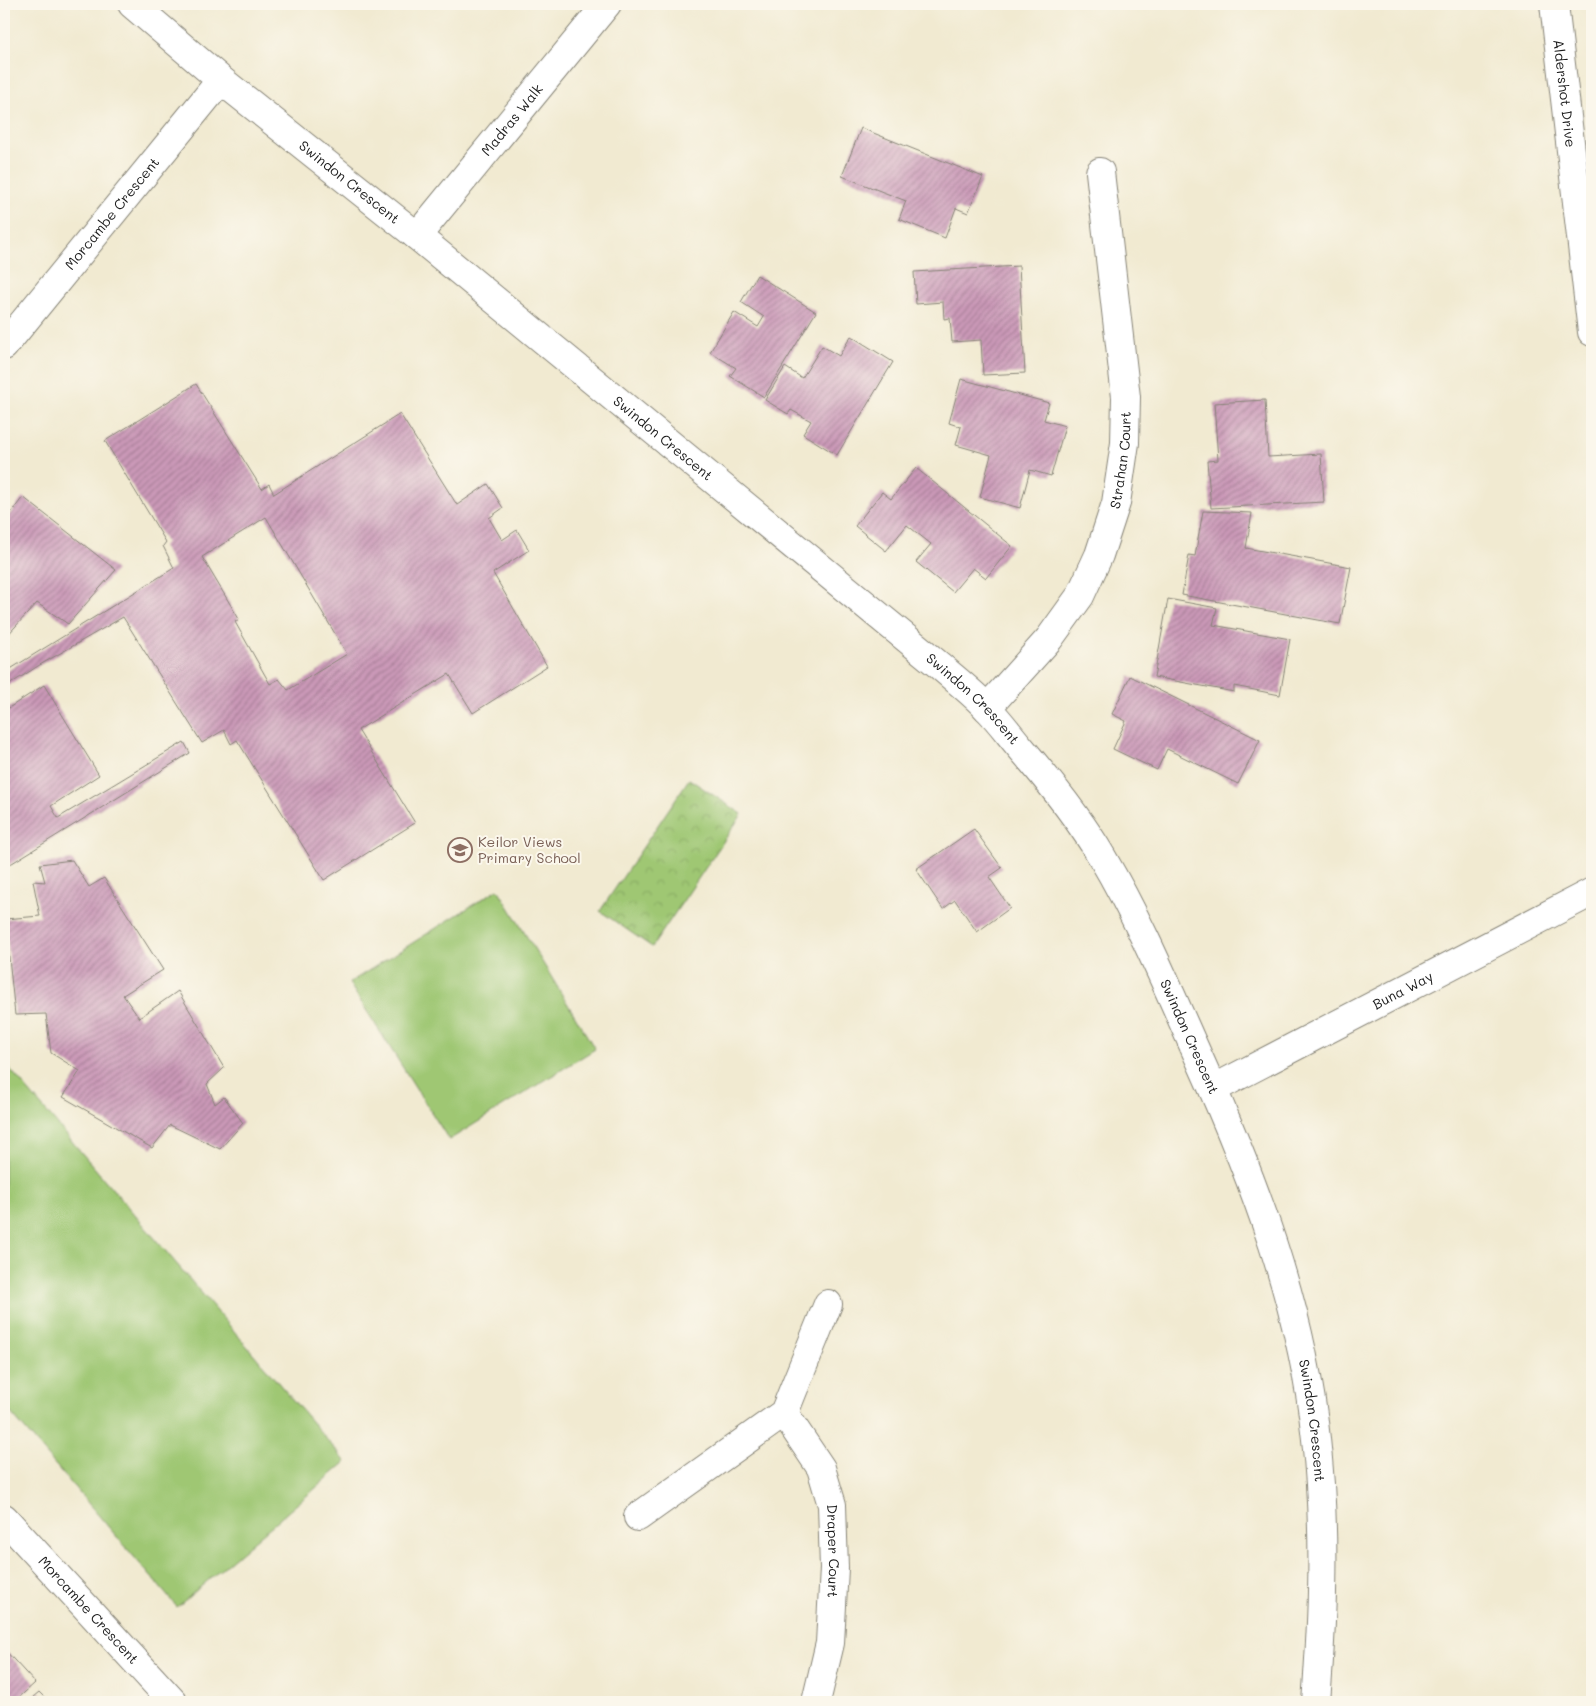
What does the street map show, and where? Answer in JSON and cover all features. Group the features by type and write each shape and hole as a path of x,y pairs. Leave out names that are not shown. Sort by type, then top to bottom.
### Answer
{"street":[{"name":"Swindon Crescent","path":"132,4 221,80 417,236 940,666 987,708 1054,787 1102,857 1144,937 1213,1089 1254,1189 1283,1272 1304,1362 1316,1439 1323,1536 1322,1625 1316,1702"},
{"name":"Madras Walk","path":"417,236 607,4"},
{"name":"Aldershot Drive","path":"1554,4 1590,297 1592,332"},
{"name":"Morcambe Crescent","path":"4,346 221,80"},
{"name":"Strahan Court","path":"987,708 1049,639 1080,596 1100,555 1116,503 1125,443 1126,397 1100,172"},
{"name":"Buna Way","path":"1213,1089 1592,892"},
{"path":"638,1517 784,1413 828,1304"},
{"name":"Draper Court","path":"784,1413 822,1468 832,1505 834,1568 830,1643 816,1702"},
{"name":"Morcambe Crescent","path":"4,1518 173,1702"}],"green space":[{"path":"689,779 742,814 652,947 600,911"},
{"path":"498,889 595,1049 449,1140 349,983"},
{"path":"4,1062 346,1462 177,1607 4,1405"}],"building":[{"path":"861,128 983,177 968,213 956,208 945,238 899,219 906,201 842,176"},
{"path":"1019,266 1025,373 983,375 981,340 952,342 950,318 944,319 943,302 916,304 914,272"},
{"path":"757,275 816,312 764,397 730,376 736,368 710,352 734,312 758,327 764,317 741,302"},
{"path":"851,336 893,362 837,455 803,434 811,421 791,410 788,414 765,400 785,367 802,378 822,346 839,356"},
{"path":"961,379 1049,403 1044,420 1065,426 1051,476 1030,470 1020,508 980,497 991,455 956,445 961,427 949,423"},
{"path":"196,384 262,489 269,484 274,494 400,414 457,505 488,484 503,508 489,518 502,540 517,530 529,550 493,573 547,666 473,713 449,674 358,730 415,823 324,880 237,740 231,744 224,730 202,743 123,617 4,688 4,673 174,568 163,546 166,542 105,441","holes":["266,517 347,654 288,690 279,679 270,684 235,622 239,619 202,557"]},
{"path":"1265,400 1268,457 1321,454 1324,502 1211,508 1207,461 1218,460 1214,403"},
{"path":"916,468 1012,546 986,578 973,568 953,592 916,562 931,544 907,525 886,551 855,526 882,492 891,499"},
{"path":"23,497 116,570 68,624 37,603 4,639 4,522"},
{"path":"1203,511 1252,513 1246,548 1351,567 1340,624 1182,595 1189,555 1195,556"},
{"path":"1168,599 1217,608 1213,625 1290,639 1280,695 1234,686 1234,692 1154,677"},
{"path":"1130,676 1260,740 1238,784 1167,749 1157,770 1113,749 1126,721 1112,714"},
{"path":"44,685 99,775 51,806 58,818 184,742 190,753 4,868 4,711"},
{"path":"974,829 1002,868 989,877 1010,908 977,932 955,900 943,909 916,869"},
{"path":"72,860 89,887 104,878 163,970 123,995 139,1018 178,991 224,1068 207,1084 215,1104 224,1097 243,1123 220,1149 170,1125 152,1148 63,1097 80,1071 51,1053 46,1014 15,1015 5,919 40,916 33,881 45,882 40,864"},
{"path":"4,1649 35,1683 14,1702 4,1702"},
{"path":"39,1692 49,1702 27,1702"}],"place":[{"name":"Keilor Views Primary School","path":"460,850"}]}
